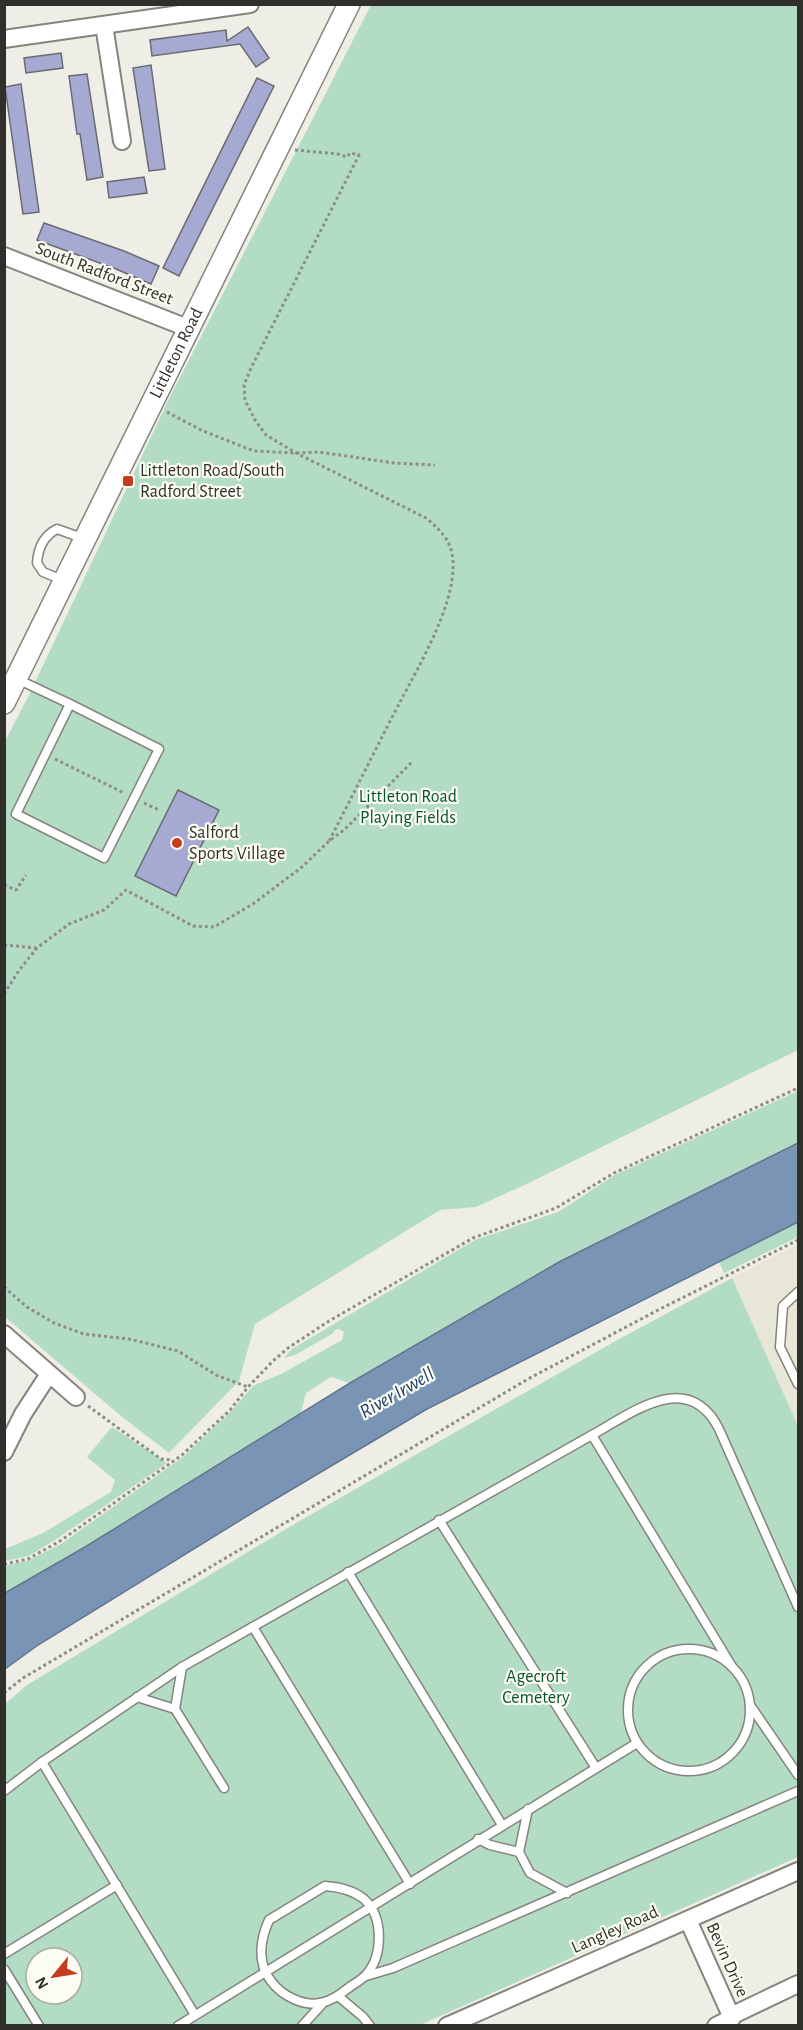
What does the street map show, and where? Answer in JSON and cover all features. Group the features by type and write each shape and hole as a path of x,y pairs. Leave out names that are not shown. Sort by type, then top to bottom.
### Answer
{"street":[{"path":"4,39 250,4"},
{"name":"Littleton Road","path":"4,703 349,4"},
{"path":"104,25 122,141"},
{"name":"South Radford Street","path":"4,256 190,328"},
{"path":"4,1334 76,1397"},
{"path":"4,1452 23,1414 49,1374"},
{"name":"Langley Road","path":"447,2025 798,1871"},
{"name":"Bevin Drive","path":"688,1920 731,2016"},
{"name":"Bevin Drive","path":"716,2025 798,1984"}],"lane":[{"path":"65,581 44,572 37,563 41,546 51,532 57,529 86,539"},
{"path":"16,678 70,704 159,748 104,858 16,814 70,704"},
{"path":"798,1292 783,1306 780,1347 798,1384"},
{"path":"4,1791 42,1762 182,1667 439,1520 660,1399 686,1400 703,1408 715,1421 798,1607"},
{"path":"592,1435 744,1683 750,1705 798,1775"},
{"path":"439,1520 596,1768"},
{"path":"348,1572 502,1825"},
{"path":"253,1628 410,1884"},
{"path":"731,1665 710,1652 691,1648 672,1650 650,1662 634,1682 628,1700 628,1719 637,1743 654,1760 664,1766 687,1771 711,1767 721,1762 738,1747 748,1727 750,1705"},
{"path":"175,1709 182,1667"},
{"path":"137,1697 175,1709 224,1788"},
{"path":"178,2025 372,1908 478,1839 637,1743"},
{"path":"42,1762 195,2015"},
{"path":"302,2025 323,2003 338,1996 366,1976 393,1968 798,1791"},
{"path":"528,1809 519,1852 530,1873 567,1893"},
{"path":"478,1839 490,1845 519,1852"},
{"path":"4,1954 117,1885"},
{"path":"323,2003 305,2002 286,1995 277,1988 266,1973 261,1952 263,1935 269,1920 325,1887 348,1890 364,1899 372,1908 378,1927 378,1947 366,1976"},
{"path":"4,1969 39,2025"},
{"path":"338,1996 370,2025"}],"path":[{"path":"279,148 347,157 350,153 359,155 251,368 244,385 245,400 266,435 296,453 426,518 448,538 453,568 448,600 427,649 329,841"},
{"path":"153,403 203,431 254,451 319,452 394,463 435,465"},
{"path":"45,754 159,810"},
{"path":"4,994 37,948 69,924 104,910 126,890 193,926 214,927 261,898 302,867 344,830 413,761"},
{"path":"4,885 16,890 26,875"},
{"path":"4,945 37,948"},
{"path":"4,1564 28,1559 60,1541 174,1460 230,1410 248,1387 288,1348 329,1321 473,1238 556,1208 614,1173 798,1088"},
{"path":"4,1693 23,1678 528,1379 660,1309 798,1240"},
{"path":"4,1287 27,1307 54,1323 84,1334 129,1339 178,1351 216,1375 248,1387"},
{"path":"76,1397 161,1459 174,1460"}],"shaded area":[{"path":"798,1244 798,1426 732,1278"}],"green space":[{"name":"Littleton Road Playing Fields","path":"371,5 798,5 798,1050 476,1207 440,1210 255,1324 239,1381 169,1453 121,1416 5,1317 4,743 168,401"},
{"path":"798,1091 798,1143 559,1262 350,1383 331,1377 306,1393 301,1413 85,1547 5,1593 4,1564 27,1561 61,1544 183,1457 231,1411 253,1386 283,1373 342,1340 344,1332 336,1329 332,1334 295,1355 284,1358 292,1349 475,1240 558,1212 615,1175"},
{"path":"798,1222 798,1237 724,1273 719,1262"},
{"name":"Agecroft Cemetery","path":"732,1278 798,1426 798,1857 420,2025 5,2026 5,1704 27,1685 296,1523 612,1343"},
{"path":"112,1427 167,1463 29,1556 5,1561 5,1549 43,1533 111,1492 115,1480 87,1457"}],"water":[{"name":"River Irwell","path":"798,1143 798,1222 427,1409 257,1510 38,1645 5,1669 5,1593 85,1547 350,1383 559,1262"}],"building":[{"path":"248,27 269,58 256,67 240,44 152,56 150,40 226,30 227,41"},
{"path":"61,53 63,68 26,73 24,58"},
{"path":"151,65 165,169 149,171 133,68"},
{"path":"87,74 103,177 87,180 80,134 77,134 69,76"},
{"path":"257,78 274,86 179,276 163,268"},
{"path":"21,84 39,212 23,214 5,87"},
{"path":"144,177 147,193 109,198 107,182"},
{"path":"44,223 159,266 151,284 37,240"},
{"name":"Salford Sports Village","path":"178,790 219,810 176,896 135,876"}],"place":[{"name":"Littleton Road/South Radford Street","path":"128,481"},
{"name":"Salford Sports Village","path":"177,843"}]}
